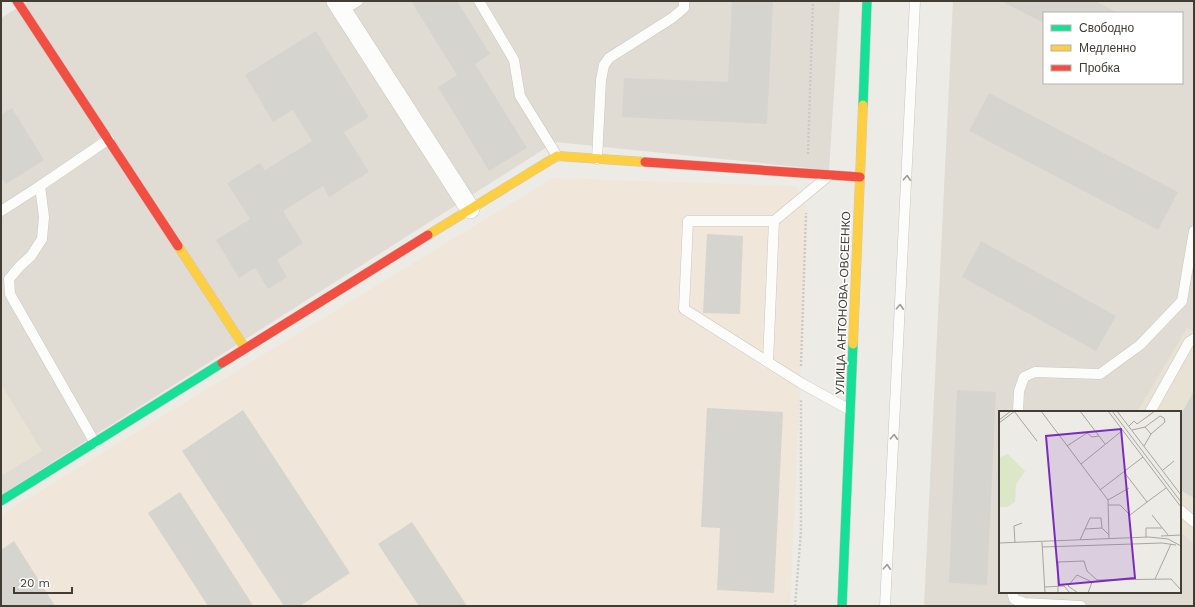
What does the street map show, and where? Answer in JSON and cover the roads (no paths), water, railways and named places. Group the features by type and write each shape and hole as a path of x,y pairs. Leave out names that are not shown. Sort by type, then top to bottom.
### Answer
{"street":[{"path":"17,1 245,348"},
{"name":"УЛИЦА АНТОНОВА-ОВСЕЕНКО","path":"842,606 867,1"},
{"path":"346,4 470,209"},
{"path":"1,501 556,156 860,177"}],"lane":[{"path":"479,1 514,60 520,96 556,156"},
{"path":"597,159 601,80 604,65 609,58 672,18 684,8 684,1"},
{"path":"885,606 916,1"},
{"path":"1,211 109,139"},
{"path":"830,174 774,221 688,221 684,309 801,383 850,410"},
{"path":"40,186 44,217 42,240 31,256 9,279 10,294 95,443"},
{"path":"768,362 774,221"},
{"path":"1018,411 1019,391 1024,377 1035,372 1100,374 1140,345 1182,301 1194,231"},
{"path":"1151,411 1189,342 1194,339"},
{"path":"1181,511 1194,522"},
{"path":"1012,593 1014,600 1024,603 1081,606"}]}
